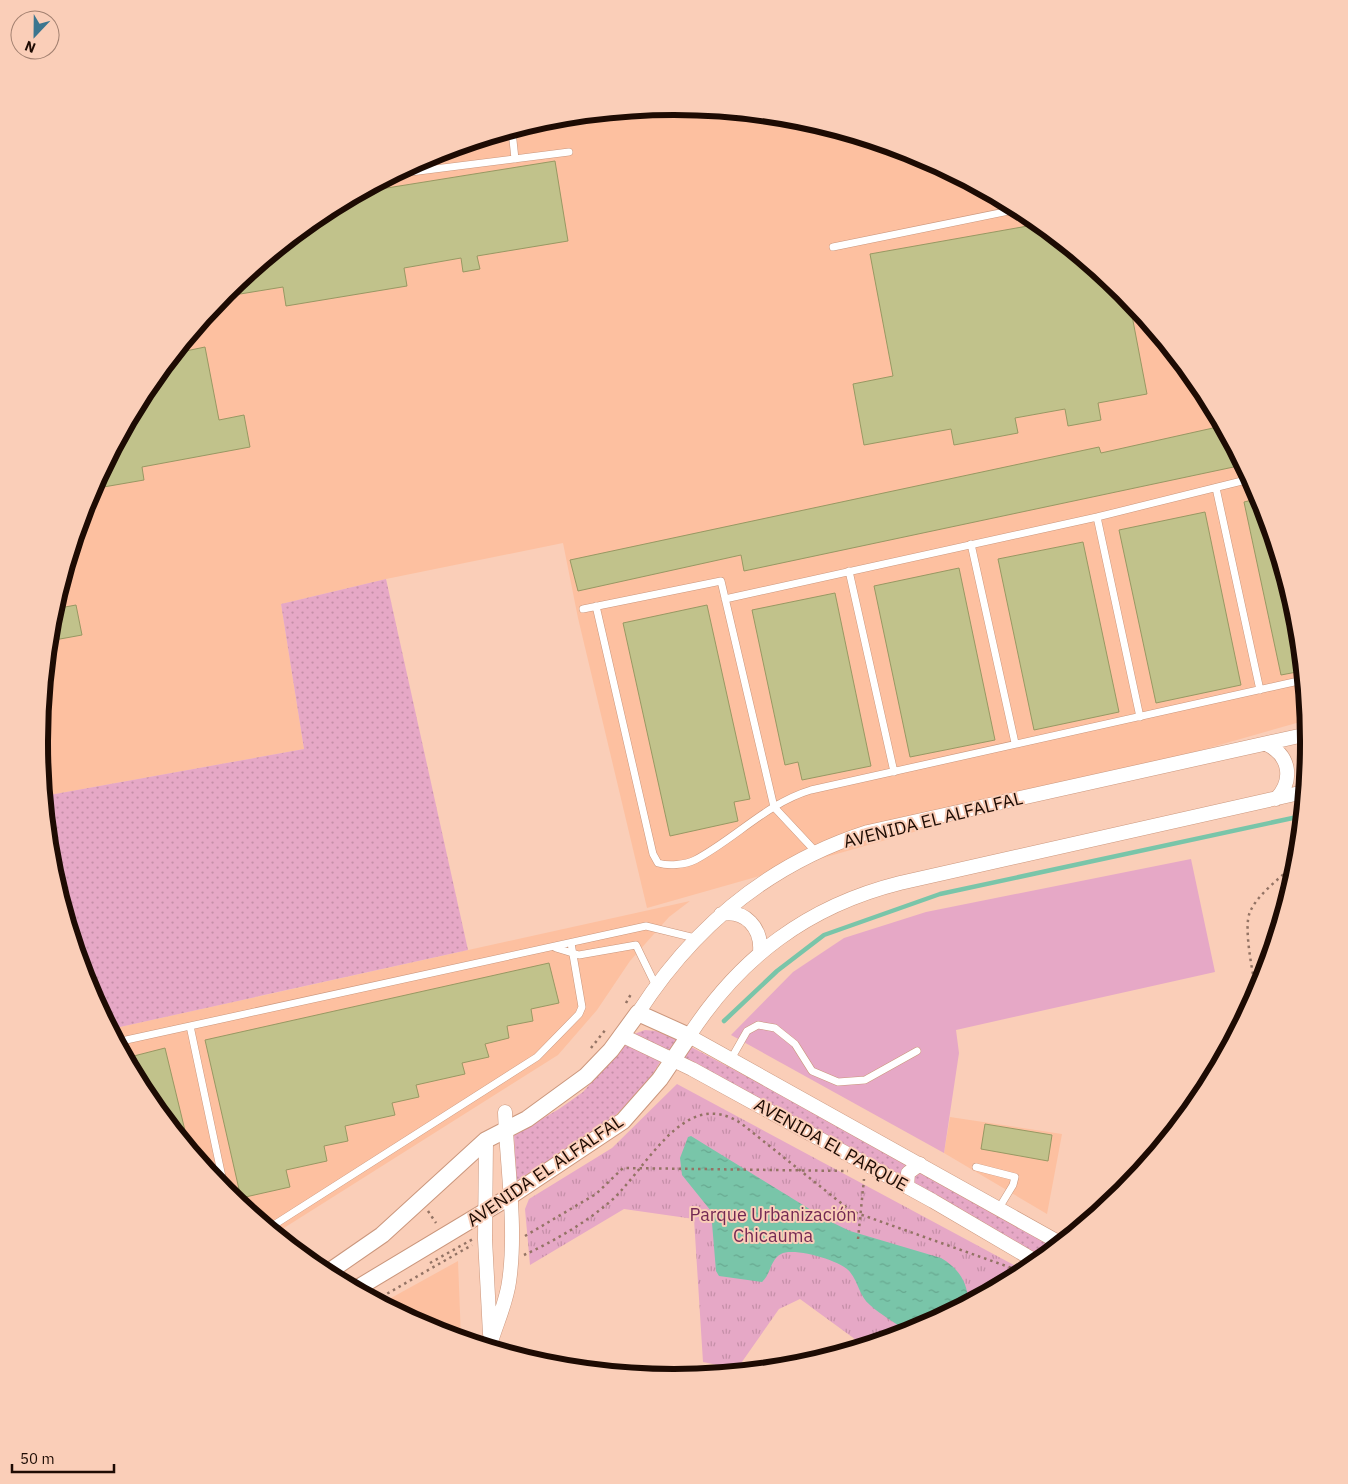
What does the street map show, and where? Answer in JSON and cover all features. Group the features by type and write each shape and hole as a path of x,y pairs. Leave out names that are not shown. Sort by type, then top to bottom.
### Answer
{"street":[{"name":"AVENIDA EL ALFALFAL","path":"334,1268 377,1239 486,1140 506,1132 549,1105 586,1076 611,1050 615,1031 632,1009 656,986 696,938 721,914 764,881 816,852 868,832 1300,736"},
{"path":"1266,744 1279,752 1287,766 1287,780 1276,799"},
{"name":"AVENIDA EL ALFALFAL","path":"362,1286 445,1238 623,1121 647,1096 674,1060 713,1000 760,952 789,931 825,910 886,886 1298,794"},
{"path":"721,914 738,914 750,921 760,938 760,952"},
{"path":"632,1009 689,1036"},
{"name":"AVENIDA EL PARQUE","path":"615,1031 674,1060 907,1187 1029,1258"},
{"name":"AVENIDA EL PARQUE","path":"689,1036 1054,1240"},
{"path":"493,1341 507,1294 511,1261 505,1112"},
{"path":"486,1140 485,1239 491,1340"},
{"path":"907,1187 908,1173 920,1164"}],"lane":[{"path":"513,137 515,159"},
{"path":"416,171 569,152"},
{"path":"833,247 1008,212"},
{"path":"725,598 1097,517 1244,482"},
{"path":"1216,488 1260,690"},
{"path":"1097,517 1140,717"},
{"path":"971,544 1016,743"},
{"path":"850,571 894,772"},
{"path":"583,608 721,581 774,807 816,852"},
{"path":"596,606 653,854 658,863 666,866 694,861 774,807 791,797 811,790 1297,681"},
{"path":"123,1041 646,926 696,938"},
{"path":"275,1224 537,1057 581,1010 571,943"},
{"path":"553,947 579,954 636,945 656,986"},
{"path":"731,1059 746,1031 758,1025 775,1028 795,1044 812,1071 838,1082 865,1080 917,1051"},
{"path":"190,1026 222,1175"},
{"path":"976,1167 1015,1177 1013,1185 999,1208"}],"path":[{"path":"1254,979 1250,961 1248,914 1254,904 1286,873"},
{"path":"631,994 632,1009"},
{"path":"590,1049 615,1031"},
{"path":"511,1261 543,1246 607,1205 675,1128 690,1118 707,1114 730,1115 851,1212 1013,1269"},
{"path":"511,1243 559,1218 596,1194 624,1168 639,1170 857,1170"},
{"path":"858,1239 865,1174"},
{"path":"420,1200 456,1254"},
{"path":"382,1296 485,1239"}],"shaded area":[{"path":"674,115 756,121 796,128 836,137 914,163 987,199 1055,245 1117,299 1145,329 1195,394 1217,429 1236,465 1253,502 1279,580 1295,660 1300,722 647,908 578,618 563,543 386,579 281,604 304,749 50,795 48,742 49,701 53,660 69,580 95,502 112,465 131,429 177,361 231,299 261,271 326,221 361,199 434,163 473,149 535,132 625,118"},
{"path":"690,901 669,917 630,961 597,1010 558,1055 281,1230 231,1185 203,1155 153,1090 117,1028"},
{"path":"950,1117 1062,1134 1047,1214 944,1153"},
{"path":"458,1261 461,1331 434,1321 388,1299"}],"green space":[{"path":"386,579 468,950 117,1028 95,982 69,904 53,824 50,795 304,749 281,604"},
{"path":"1191,859 1215,972 956,1030 959,1053 944,1153 731,1035 793,972 844,938 926,912"},
{"path":"645,1030 656,1031 678,1040 877,1146 1048,1244 1034,1254 681,1062 660,1062 647,1082 615,1115 577,1144 516,1181 514,1135 559,1109 583,1092 634,1034"},
{"name":"Parque Urbanización Chicauma","path":"677,1084 1017,1266 951,1304 914,1321 857,1341 800,1299 779,1309 740,1365 723,1366 703,1362 694,1219 624,1209 530,1265 525,1209 529,1199 612,1148"}],"water":[{"path":"691,1136 829,1221 850,1231 941,1258 961,1276 968,1295 900,1326 866,1301 850,1272 838,1264 817,1256 796,1252 781,1254 777,1257 762,1282 719,1276 716,1271 711,1211 682,1175 680,1158 688,1137"}],"building":[{"path":"555,161 568,241 477,256 480,269 463,272 461,258 404,268 407,286 286,306 283,287 236,295 293,245 326,221 380,189"},
{"path":"1029,226 1087,271 1132,315 1147,394 1098,403 1101,420 1068,426 1065,409 1015,418 1018,433 954,445 951,429 864,445 853,384 893,376 870,254"},
{"path":"205,347 219,420 244,415 250,447 142,467 144,480 102,487 131,429 153,394 185,351"},
{"path":"1216,427 1237,466 744,571 741,555 578,591 570,560 1099,447 1101,453"},
{"path":"1252,500 1253,502 1279,580 1288,620 1296,672 1281,675 1244,502"},
{"path":"1205,512 1241,685 1156,703 1119,530"},
{"path":"1083,542 1119,712 1034,730 998,559"},
{"path":"959,568 995,740 910,757 874,586"},
{"path":"835,593 871,766 802,780 798,762 785,765 752,610"},
{"path":"76,605 82,635 57,640 63,607"},
{"path":"707,605 750,799 734,802 738,821 670,836 623,623"},
{"path":"549,963 559,1003 531,1009 533,1021 507,1026 509,1038 485,1044 489,1057 462,1063 465,1074 416,1085 419,1097 392,1103 395,1115 345,1126 348,1141 324,1146 327,1161 286,1170 290,1187 244,1197 240,1193 205,1040"},
{"path":"165,1048 186,1134 153,1090 132,1056"},
{"path":"985,1124 1052,1135 1048,1161 981,1149"}],"waterway":[{"path":"724,1021 777,971 824,935 940,894 1296,817"}]}
